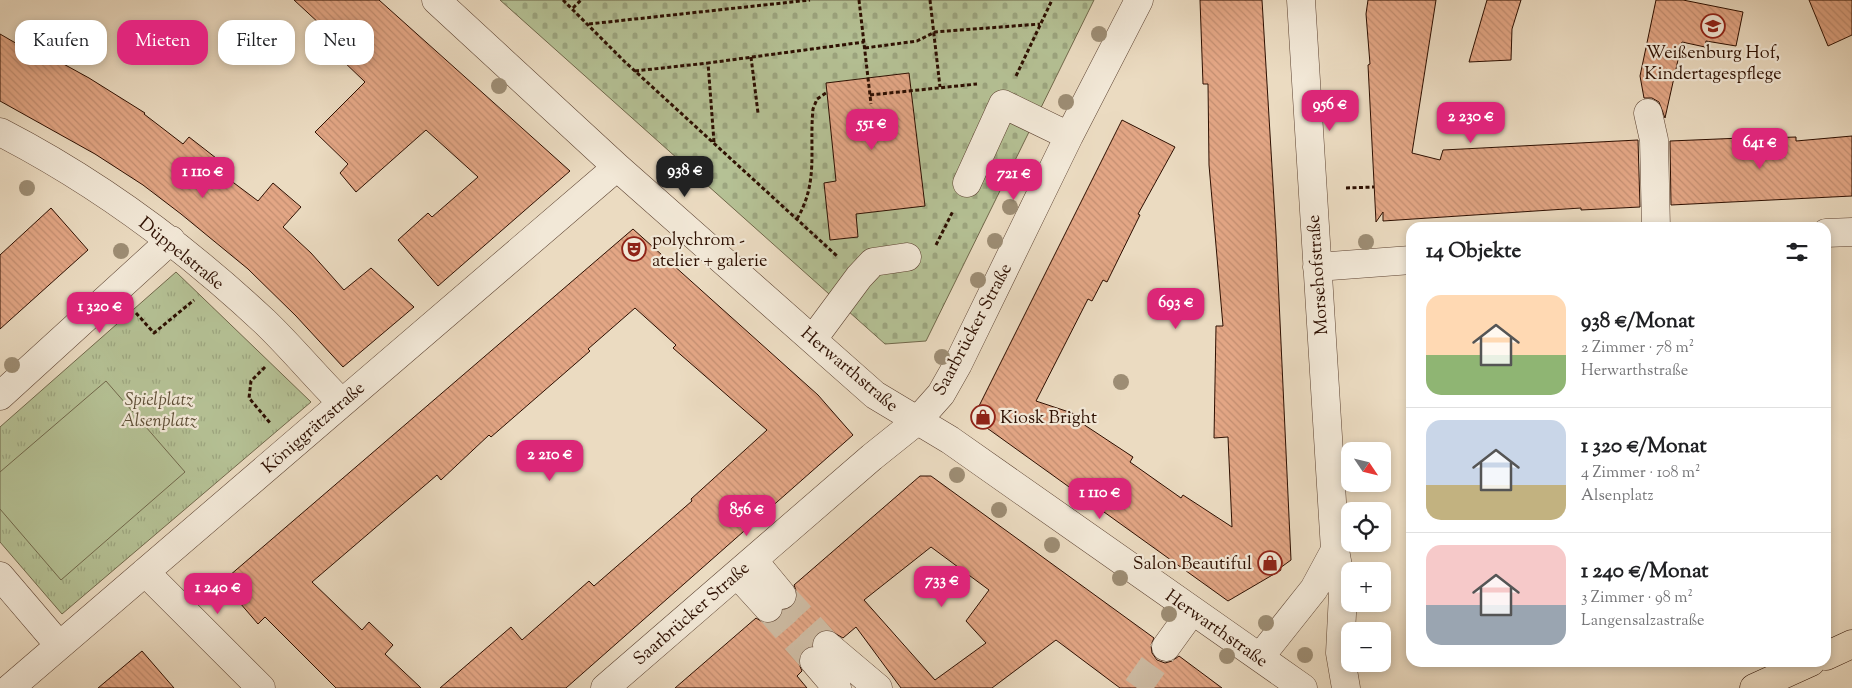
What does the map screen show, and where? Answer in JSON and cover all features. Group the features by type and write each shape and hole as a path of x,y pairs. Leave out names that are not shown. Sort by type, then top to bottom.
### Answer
{"main road":[{"path":"1831,654 1852,644"},
{"path":"1754,688 1800,667"}],"street":[{"name":"Herwarthstraße","path":"436,0 617,166 874,395 950,440 1303,688"},
{"name":"Saarbrücker Straße","path":"605,688 917,421 940,394 958,364 1139,0"},
{"name":"Morsehofstraße","path":"1301,0 1336,550 1343,594 1340,652 1346,688"},
{"path":"967,183 1002,104 1070,136"},
{"path":"1648,113 1654,140 1656,222"},
{"name":"Düppelstraße","path":"0,132 78,177 171,240 266,323 341,402"},
{"name":"Königgrätzstraße","path":"10,688 617,166"},
{"path":"1831,233 1852,232"},
{"path":"0,396 171,240"},
{"path":"813,339 859,276 873,262 907,257"},
{"path":"1317,266 1406,260"},
{"path":"1260,657 1314,589 1336,550"},
{"path":"745,567 775,601"},
{"path":"145,572 261,688"},
{"path":"0,576 59,645"},
{"path":"1166,647 1192,611"},
{"path":"837,688 821,653 878,688"}],"path":[{"path":"563,0 635,70 859,276"},
{"path":"572,8 581,0"},
{"path":"588,24 810,0"},
{"path":"859,0 870,104"},
{"path":"930,0 940,87"},
{"path":"1013,83 1052,0"},
{"path":"865,48 916,40 935,32 1040,24"},
{"path":"635,70 708,63 864,42"},
{"path":"751,57 758,113"},
{"path":"708,63 714,143"},
{"path":"870,96 984,83"},
{"path":"797,219 807,202 812,185 813,109 817,99 826,93"},
{"path":"907,257 932,254 967,183"},
{"path":"1346,188 1374,187"},
{"path":"116,290 154,333 217,280"},
{"path":"287,346 251,381 248,398 290,446"}],"green space":[{"path":"500,0 1094,0 926,341 885,344"},
{"name":"Spielplatz Alsenplatz","path":"176,272 311,402 62,614 0,542 0,427"},
{"path":"106,381 185,472 61,580 0,509 0,472"}],"building":[{"path":"294,0 379,0 570,171 438,286 398,240 428,213 432,217 478,177 426,130 356,192 340,173 348,164 315,132 365,82 347,65 374,65 374,20 316,20"},
{"path":"1200,0 1262,0 1276,234 1291,560 1280,568 1281,570 1228,601 973,418 1122,120 1175,147 1138,214 1140,215 1107,282 1103,280 1092,301 1088,299 1036,401 1084,417 1080,422 1133,457 1130,462 1181,498 1183,495 1232,527 1228,437 1214,438 1216,326 1223,326 1209,165 1208,84 1203,84"},
{"path":"1368,0 1436,0 1412,153 1440,160 1443,150 1638,140 1640,207 1581,210 1581,208 1383,221 1383,212 1376,222 1368,65 1370,64 1366,14"},
{"path":"1487,0 1521,0 1512,29 1511,60 1469,62"},
{"path":"1656,0 1683,0 1743,12 1736,46 1706,41 1705,47 1682,42 1665,118 1659,102 1652,98 1644,98 1640,76"},
{"path":"1809,0 1852,0 1852,35 1828,46"},
{"path":"0,34 15,43 15,65 65,65 89,78 145,113 183,144 189,137 216,158 210,165 258,201 273,183 301,207 283,227 311,253 344,290 371,268 414,307 343,367 296,316 248,269 181,214 143,185 95,154 0,101"},
{"path":"909,73 925,206 856,214 858,237 830,240 824,183 836,181 826,83"},
{"path":"1852,136 1852,196 1671,205 1670,141 1796,137 1796,141"},
{"path":"51,208 88,250 0,329 0,255"},
{"path":"633,229 818,395 853,435 566,688 440,688 511,627 522,640 589,581 594,586 692,501 691,499 767,430 673,348 676,345 635,308 588,349 590,351 491,437 489,435 441,480 437,475 312,582 362,630 369,622 393,645 385,654 421,688 336,688 265,617 258,624 222,582"},
{"path":"920,476 931,476 1154,638 1151,645 1152,653 1157,660 1165,663 1179,656 1222,688 1120,688 1056,640 992,688 901,688 856,627 843,638 829,630 821,631 815,635 812,646 804,649 799,656 799,664 802,671 797,676 807,688 675,688 756,618 764,623 772,623 778,620 783,610 792,607 796,601 797,593 794,585","holes":["931,547 989,590 966,621 986,643 935,680 864,600"]},
{"path":"142,651 174,688 98,688"}],"tunnel":[{"path":"782,595 827,645"},
{"path":"768,608 814,661"},
{"path":"1137,688 1166,647"}],"place":[{"name":"Weißenburg Hof, Kindertagespflege","path":"1713,26"},
{"name":"polychrom - atelier + galerie","path":"634,249"},
{"name":"Kiosk Bright","path":"983,417"},
{"name":"Salon Beautiful","path":"1270,563"}]}
